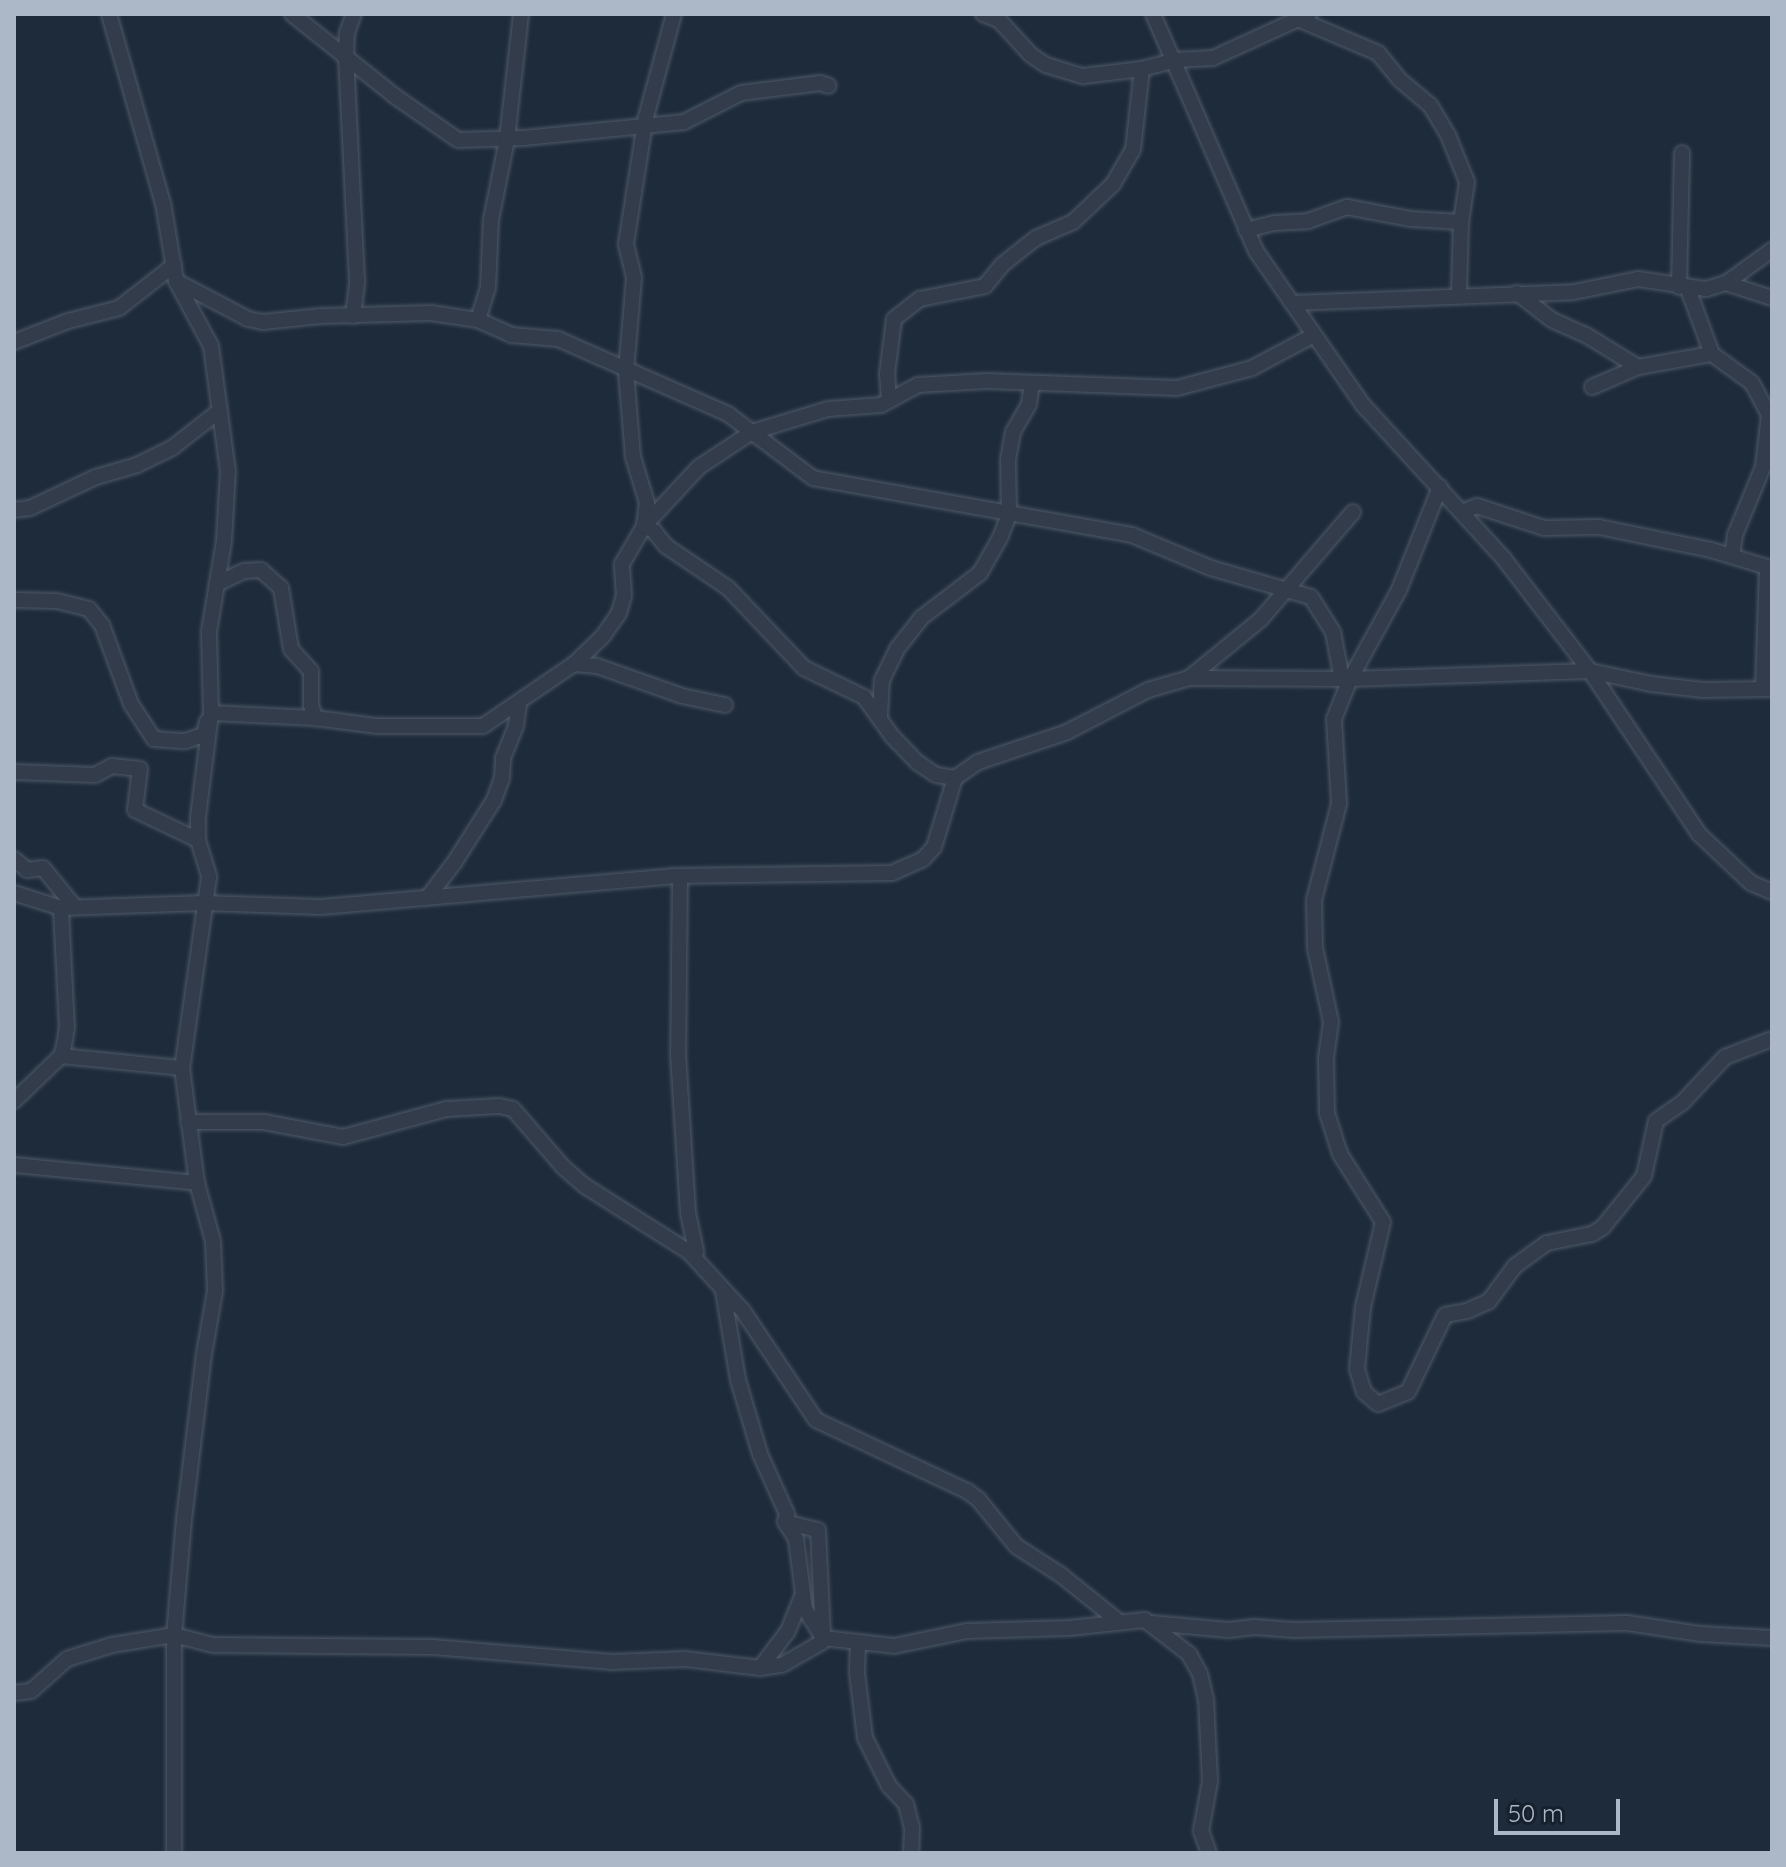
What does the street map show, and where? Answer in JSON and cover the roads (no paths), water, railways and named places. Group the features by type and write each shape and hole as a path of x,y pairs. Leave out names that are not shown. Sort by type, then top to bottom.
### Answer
{"street":[{"path":"109,14 163,203 176,281 211,346 228,471 209,632 211,712 198,840 209,877 182,1068 197,1183 213,1241 215,1291 184,1519 174,1635 174,1853"},
{"path":"292,14 458,140 507,139 684,122 741,93 820,83 829,86"},
{"path":"353,316 357,281 346,57 347,33 354,14"},
{"path":"478,320 488,288 491,220 507,139 521,14"},
{"path":"644,526 647,503 633,457 626,371 634,277 626,244 646,127 674,14"},
{"path":"983,14 999,20 1031,55 1046,65 1083,76 1142,69 1175,60 1196,61 1228,53 1304,17 1378,53 1400,80 1430,105 1448,135 1467,182 1461,222 1459,294"},
{"path":"1153,14 1256,251 1363,405 1504,559 1590,671 1699,834 1751,883 1772,892"},
{"path":"889,401 887,374 894,319 920,299 985,286 1003,264 1036,238 1073,222 1113,184 1133,150 1142,69"},
{"path":"1682,153 1684,288 1712,354 1752,383 1769,415 1763,467 1735,535 1732,556"},
{"path":"1246,230 1274,223 1308,221 1347,207 1410,219 1461,222"},
{"path":"1292,303 1593,290 1638,279 1663,280 1684,288 1706,289 1726,283 1772,250"},
{"path":"14,342 68,321 119,308 174,265"},
{"path":"176,281 248,319 263,322 431,313 478,320 511,335 558,339 728,414 813,478 1132,535 1211,568 1311,597 1333,632 1346,679"},
{"path":"1726,283 1772,298"},
{"path":"1517,293 1552,320 1586,335 1638,367"},
{"path":"211,712 315,718 366,725 474,727 495,721 574,664 603,636 623,604 622,564 644,526 699,467 752,432 828,409 881,405 918,385 1032,383 1177,388 1252,368 1314,335"},
{"path":"1592,387 1638,367 1712,354"},
{"path":"880,716 882,680 897,649 921,618 980,573 1009,515 1008,460 1013,432 1029,404 1032,383"},
{"path":"14,510 30,508 96,477 149,460 172,448 219,411"},
{"path":"1440,487 1399,590 1346,679 1334,719 1339,804 1317,880 1313,923 1315,948 1331,1022 1326,1058 1327,1113 1340,1154 1383,1222 1363,1307 1357,1369 1364,1392 1378,1404 1408,1392 1445,1315 1467,1311 1489,1301 1515,1266 1547,1243 1592,1234 1603,1227 1644,1176 1656,1121 1689,1097 1725,1057 1772,1039"},
{"path":"14,893 67,907 204,903 321,907 680,876 892,873 923,859 934,847 955,778 978,762 1067,732 1148,690 1189,678 1346,679 1590,671 1651,684 1703,690 1768,688 1767,567 1732,556 1599,527 1544,528 1477,506 1462,512"},
{"path":"1189,678 1261,619 1353,512"},
{"path":"644,526 728,588 804,668 864,697 892,736 917,762 936,775 955,778"},
{"path":"217,584 244,571 261,570 281,588 291,649 311,671 311,705 315,718"},
{"path":"14,600 57,601 89,609 102,625 131,704 154,739 185,741 204,735 211,712"},
{"path":"574,664 597,666 682,696 725,705"},
{"path":"428,897 494,800 519,704"},
{"path":"14,772 95,775 112,766 140,769 135,810 198,840"},
{"path":"14,859 27,870 43,868 67,907 67,1028 61,1056 14,1101"},
{"path":"680,876 678,1054 688,1213 696,1252"},
{"path":"61,1056 182,1068"},
{"path":"188,1122 264,1122 343,1137 447,1109 499,1106 513,1109 574,1177 677,1243 723,1287 816,1420 967,1491 978,1499 1009,1540 1061,1575 1117,1620"},
{"path":"14,1165 197,1183"},
{"path":"723,1287 738,1380 760,1454 787,1514 785,1522 796,1539 802,1596 809,1619 823,1638 909,1645 967,1631 1069,1628 1117,1620 1229,1630 1254,1627 1308,1630 1627,1623 1701,1634 1772,1638"},
{"path":"14,1693 31,1691 67,1659 112,1645 174,1635 213,1645 433,1647 612,1662 676,1658 760,1668 782,1665 822,1642 823,1638 818,1530 785,1522"},
{"path":"760,1668 780,1644 802,1596"},
{"path":"1149,1623 1189,1654 1200,1674 1206,1699 1210,1781 1201,1831 1209,1853"},
{"path":"858,1643 857,1673 865,1738 889,1786 906,1804 912,1828 911,1853"}]}
